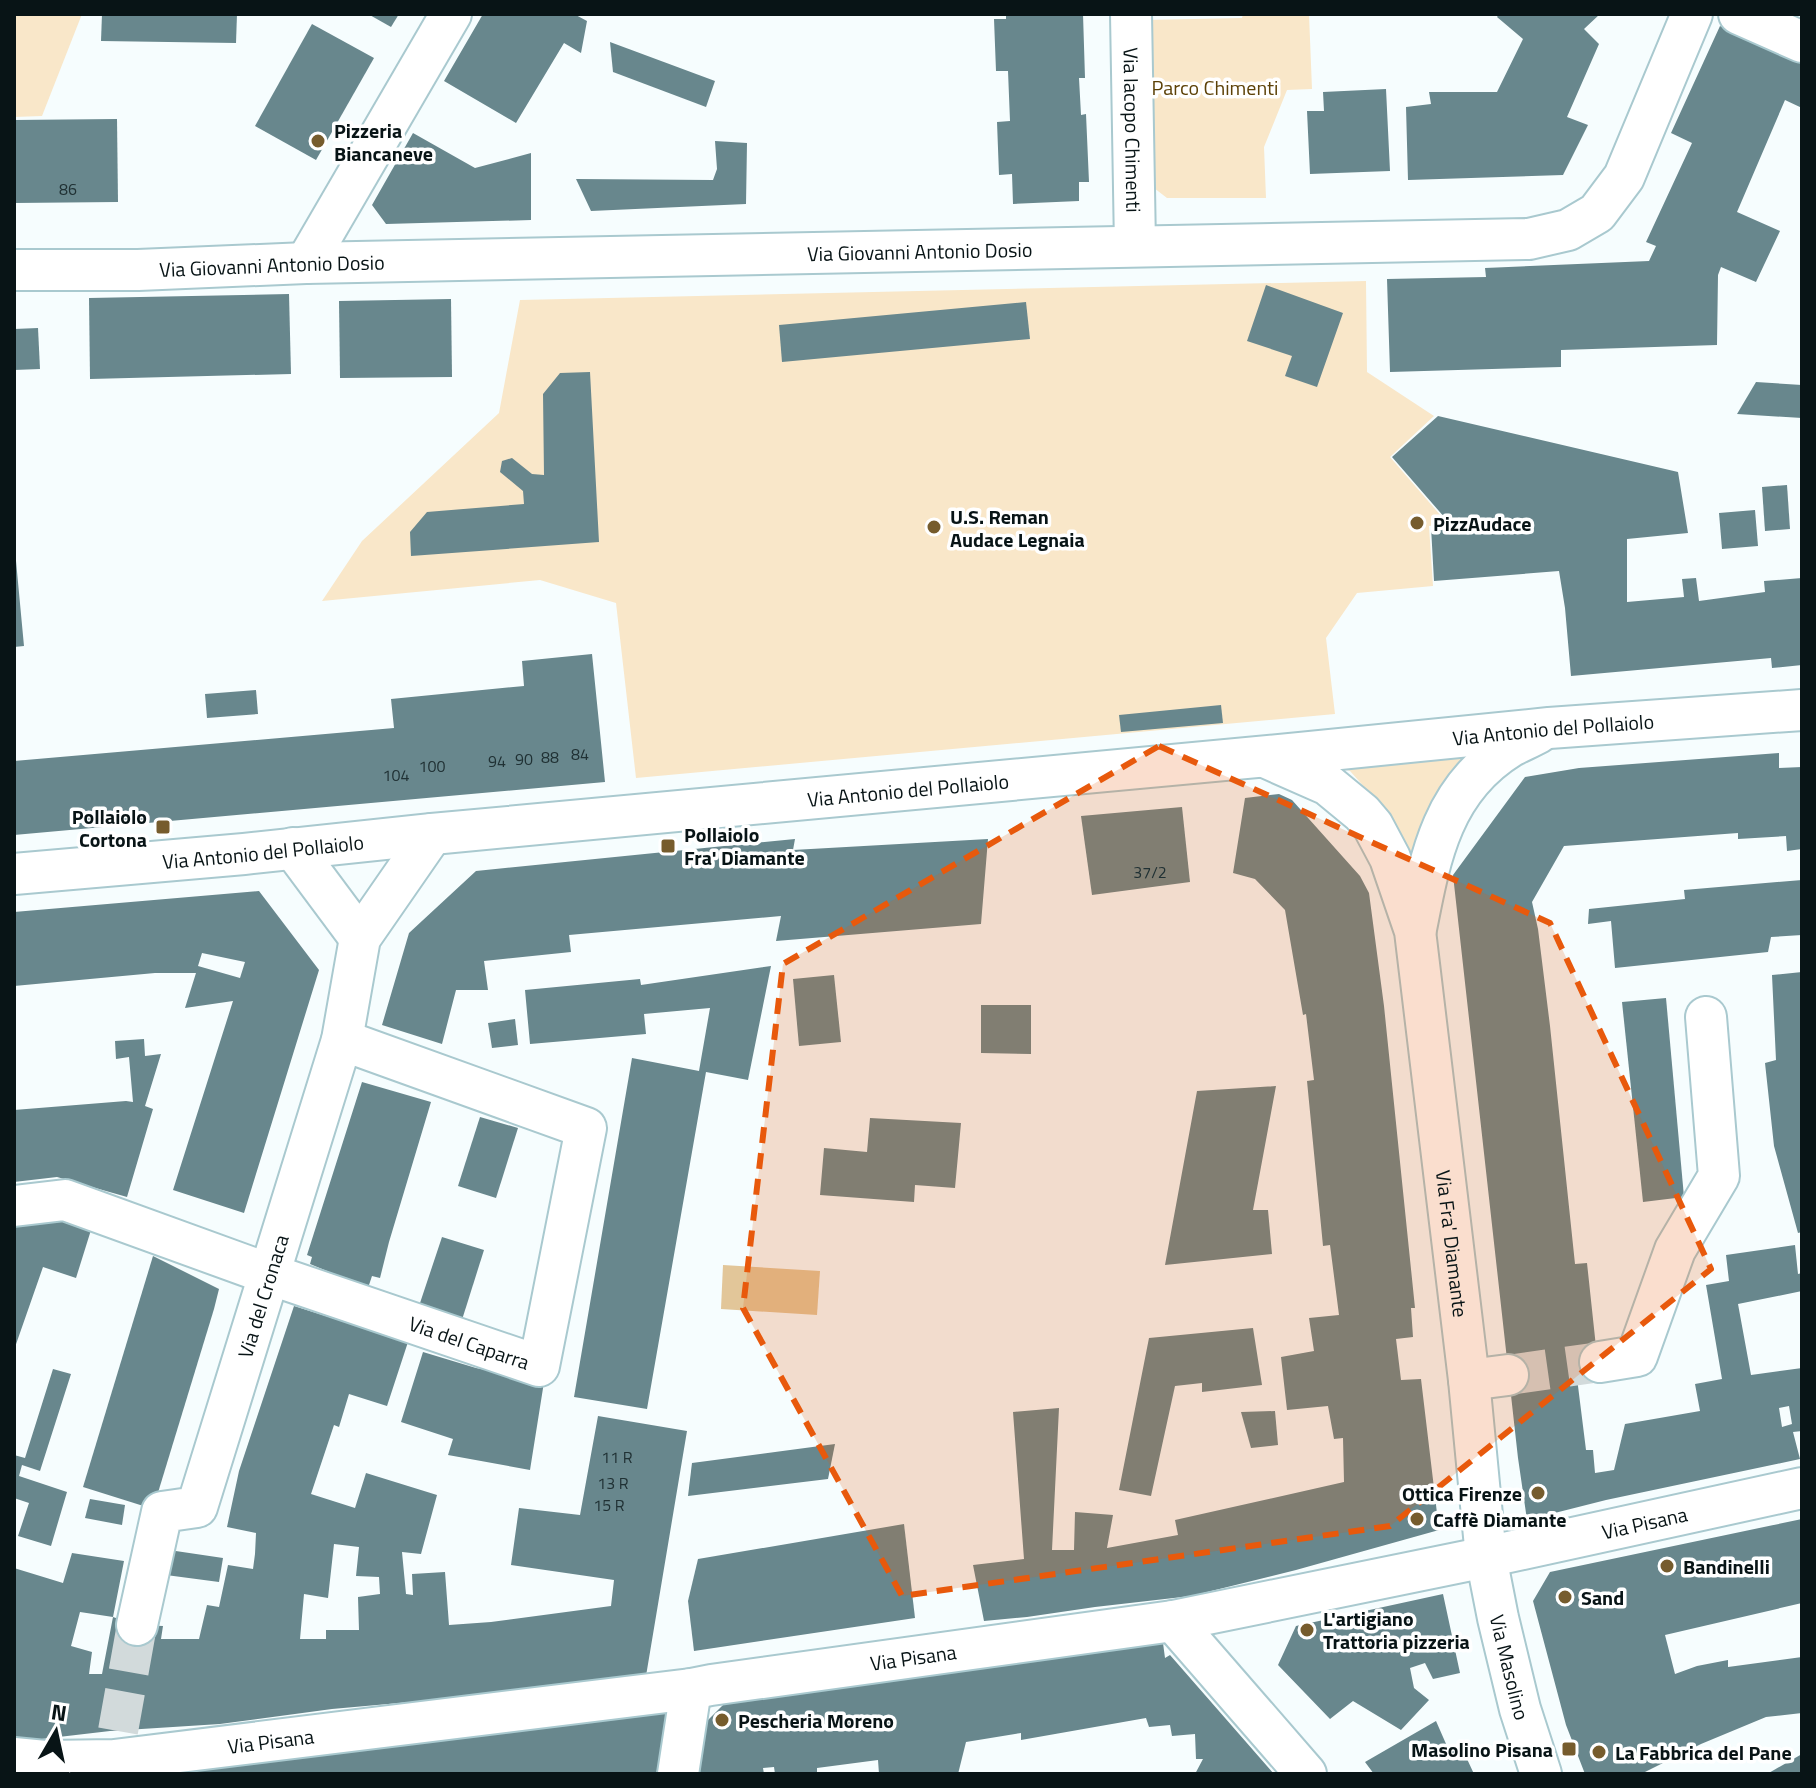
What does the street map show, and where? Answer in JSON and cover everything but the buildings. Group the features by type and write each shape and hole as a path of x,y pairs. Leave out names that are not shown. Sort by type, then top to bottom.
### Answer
{"street":[{"path":"306,263 451,14"},
{"name":"Via Iacopo Chimenti","path":"1131,14 1135,246"},
{"name":"Via Giovanni Antonio Dosio","path":"14,270 138,270 306,263 1529,239 1568,230 1597,213 1624,177 1692,14"},
{"path":"1739,14 1802,42"},
{"name":"Via Antonio del Pollaiolo","path":"14,874 1549,728 1802,710"},
{"name":"Via Fra' Diamante","path":"1415,931 1426,876 1448,811 1460,793 1493,760 1510,747 1549,728"},
{"name":"Via Fra' Diamante","path":"1262,756 1328,785 1362,813 1373,826 1390,858 1415,931 1488,1377 1486,1557"},
{"name":"Via del Cronaca","path":"137,1625 162,1512 197,1507 342,1040 360,938 432,834"},
{"path":"293,848 360,938"},
{"path":"1600,1362 1637,1356 1675,1250 1719,1176 1706,1017"},
{"name":"Via del Caparra","path":"14,1206 65,1200 269,1274 539,1366 586,1128 342,1040"},
{"name":"Via Pisana","path":"14,1758 45,1761 114,1755 691,1689 1173,1621 1802,1488"},
{"name":"Via Masolino","path":"1486,1557 1520,1709 1541,1774"},
{"path":"1173,1621 1306,1774"},
{"path":"680,1765 691,1689"}],"highlighted area":[{"path":"1159,746 1550,923 1711,1269 1390,1526 902,1596 743,1308 783,964"}],"green space":[{"path":"14,14 82,14 42,116 14,117"},
{"name":"Parco Chimenti","path":"1243,14 1309,14 1312,89 1287,90 1264,147 1266,198 1167,198 1154,188 1145,20 1242,18"},
{"path":"1366,281 1367,372 1434,416 1390,457 1448,524 1429,526 1433,586 1357,593 1326,638 1335,714 636,778 616,603 540,580 322,601 362,541 499,413 520,300"},
{"path":"1492,744 1413,878 1375,799 1350,771 1320,761"}],"shaded area":[{"path":"723,1265 820,1271 817,1315 721,1309"}],"tunnel":[{"path":"1508,1375 1600,1362"},
{"path":"118,1731 137,1625"}],"place":[{"name":"Pizzeria Biancaneve","path":"318,141"},
{"name":"PizzAudace","path":"1417,523"},
{"name":"U.S. Reman Audace Legnaia","path":"934,527"},
{"name":"Pollaiolo Cortona","path":"163,827"},
{"name":"Pollaiolo Fra' Diamante","path":"668,846"},
{"name":"Ottica Firenze","path":"1538,1493"},
{"name":"Caffè Diamante","path":"1417,1519"},
{"name":"Bandinelli","path":"1667,1566"},
{"name":"Sand","path":"1565,1597"},
{"name":"L'artigiano Trattoria pizzeria","path":"1307,1630"},
{"name":"Pescheria Moreno","path":"722,1720"},
{"name":"Masolino Pisana","path":"1569,1749"},
{"name":"La Fabbrica del Pane","path":"1599,1752"}]}
